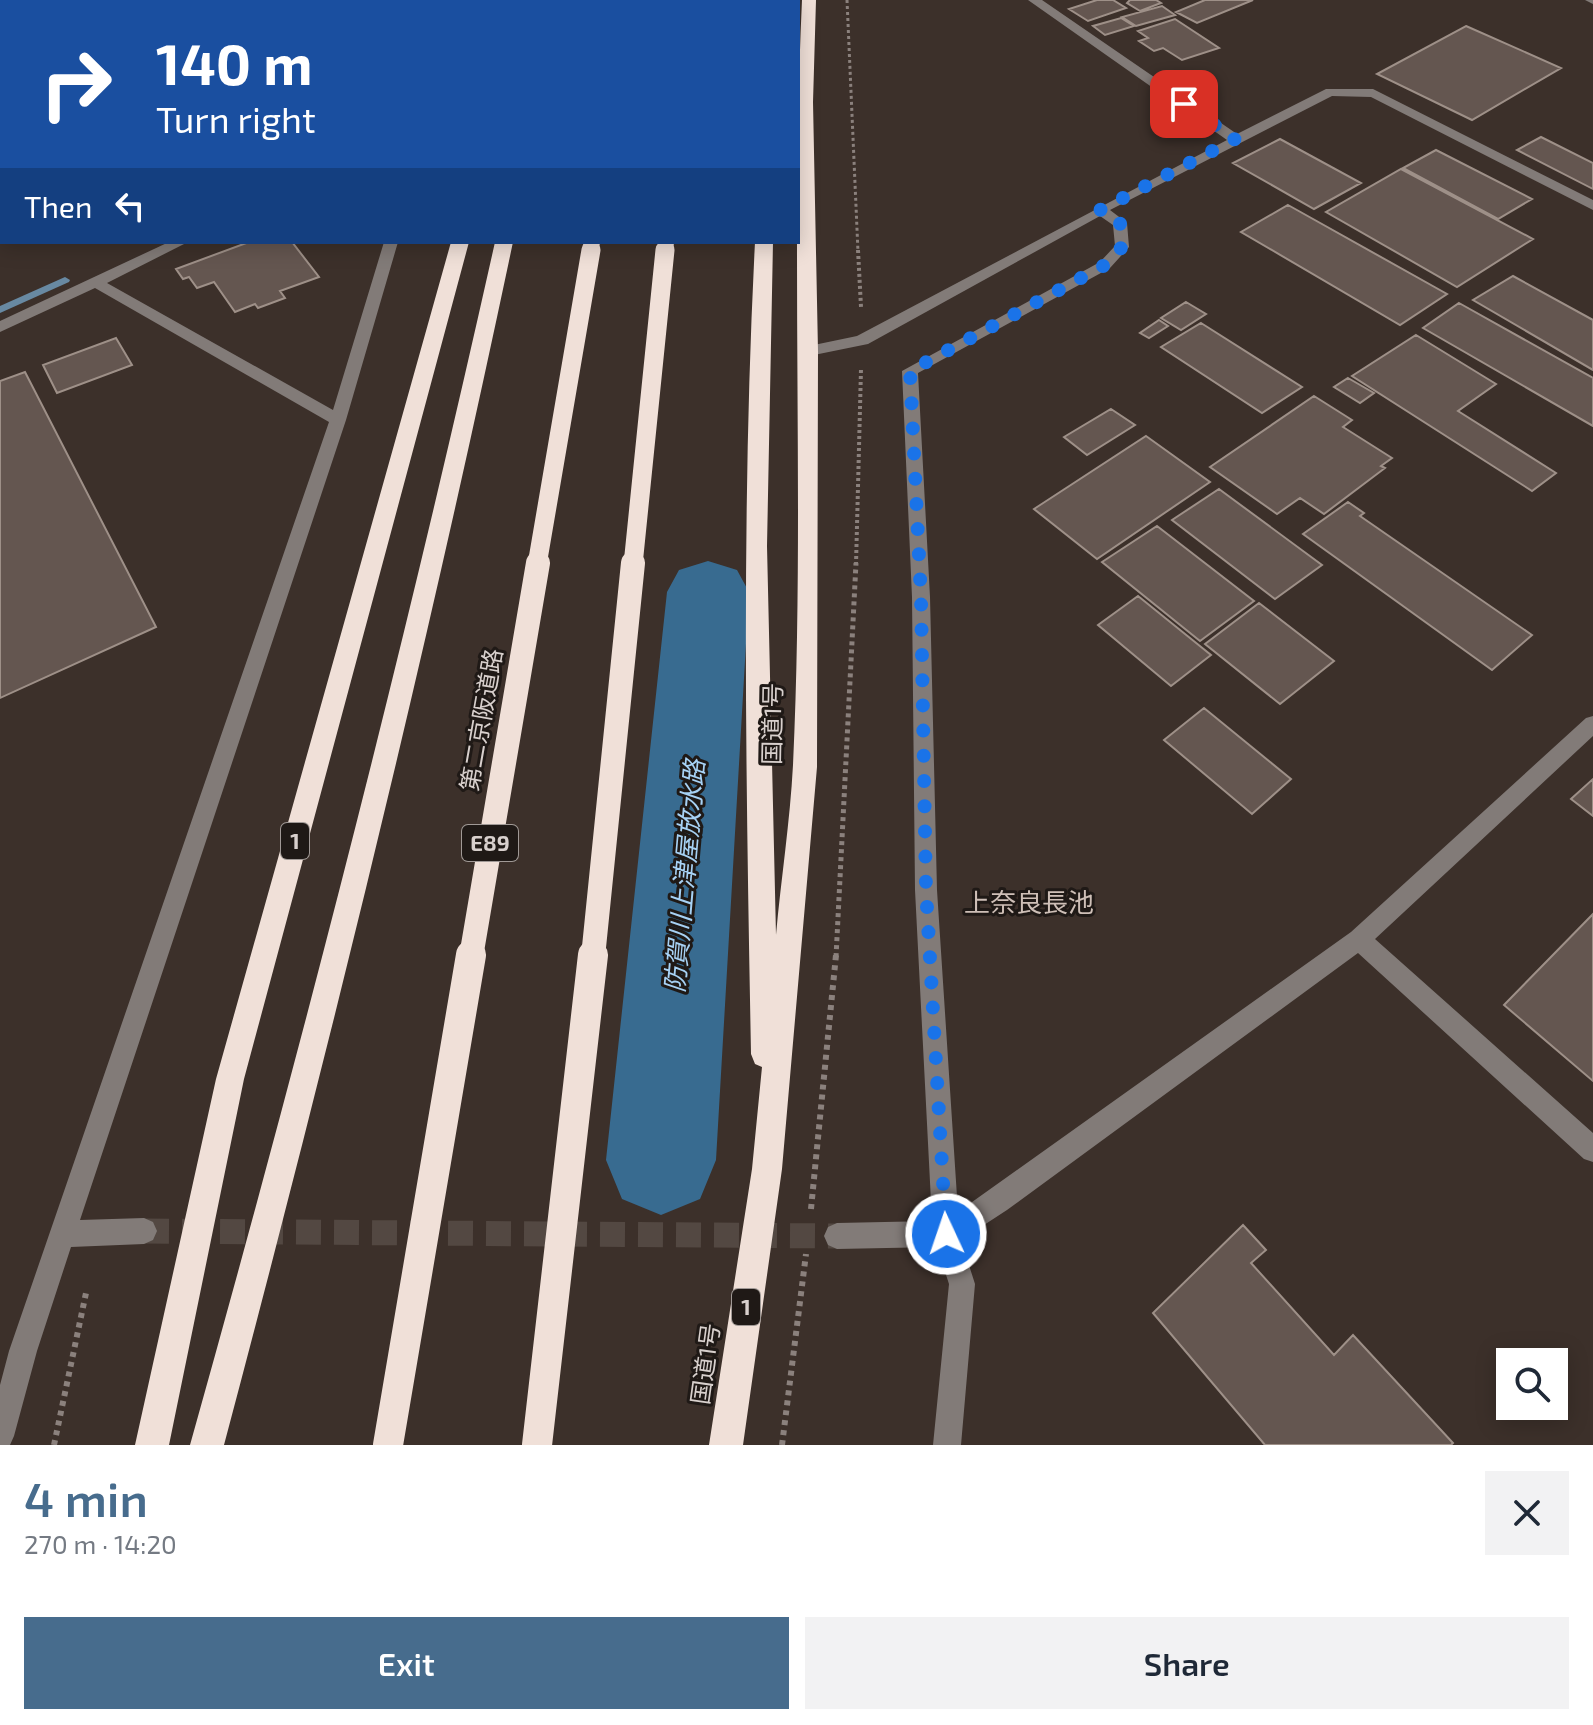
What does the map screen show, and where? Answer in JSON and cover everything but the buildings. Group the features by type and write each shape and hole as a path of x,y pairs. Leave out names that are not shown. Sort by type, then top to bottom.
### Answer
{"highway":[{"name":"国道1号","path":"726,1445 767,1169 805,767 809,351 805,102 809,0"},
{"name":"1","path":"152,1445 230,1079 459,244"},
{"path":"207,1445 294,1132 416,637 504,244"},
{"name":"第二京阪道路","path":"388,1445 592,244"},
{"path":"537,1445 579,1088 666,244"},
{"path":"764,244 759,326 755,587 767,1169"}],"street":[{"path":"1034,0 1235,139"},
{"path":"809,351 862,340 1100,210 1330,92 1373,93 1593,206"},
{"path":"947,1445 962,1284 946,1234 926,890 921,597 910,371 1105,265 1122,247 1120,223 1100,210"},
{"path":"0,327 177,244"},
{"path":"0,1436 12,1356 65,1234 219,766 338,420 390,244"},
{"path":"95,282 338,420"},
{"path":"837,1236 946,1234 1059,1159 1359,939 1593,724"},
{"path":"1359,939 1593,1150"},
{"path":"65,1234 144,1231"}],"waterway":[{"path":"0,310 65,280"},
{"name":"防賀川上津屋放水路","path":"661,1160 708,592"}],"tunnel":[{"path":"144,1231 837,1236"}],"district":[{"name":"上奈良長池","path":"1029,903"}],"route":[{"path":"946,1234 926,890 921,597 910,371 1105,265 1122,247 1120,223 1100,210 1235,139 1184,104"}]}
